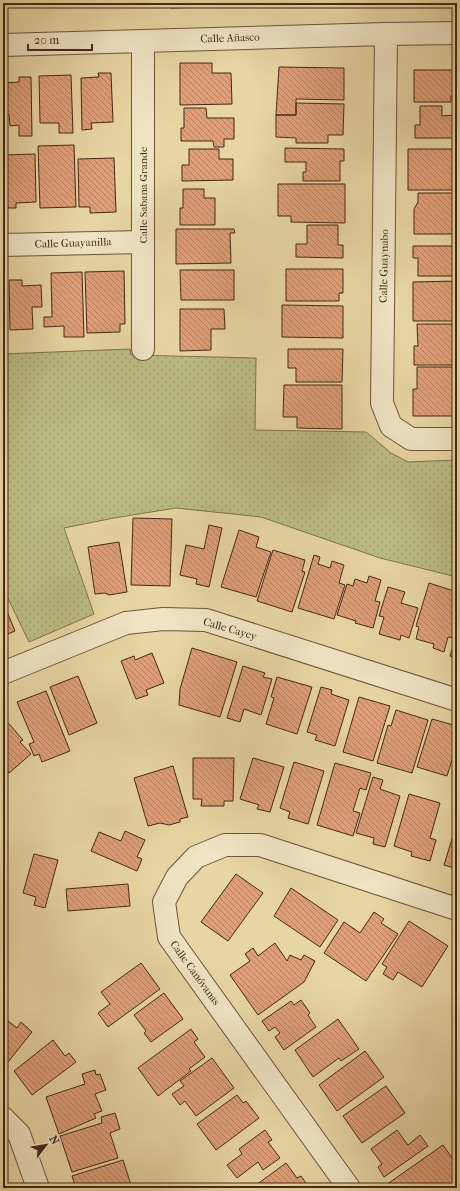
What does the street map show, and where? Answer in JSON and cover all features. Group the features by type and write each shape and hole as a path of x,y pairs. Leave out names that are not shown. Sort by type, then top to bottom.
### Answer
{"street":[{"name":"Calle Añasco","path":"3,45 457,33"},
{"name":"Calle Guaynabo","path":"386,34 382,403 390,426 411,439 457,439"},
{"name":"Calle Sabana Grande","path":"143,41 143,349"},
{"name":"Calle Guayanilla","path":"3,245 142,242"},
{"name":"Calle Cayey","path":"3,673 126,623 163,619 206,620 457,700"},
{"name":"Calle Canóvanas","path":"349,1188 169,937 164,902 177,877 196,857 225,845 260,845 457,909"},
{"path":"3,1118 19,1134 38,1188"}],"green space":[{"path":"130,349 131,355 256,358 255,430 366,432 391,453 408,462 457,460 457,577 380,558 261,517 176,508 64,528 94,614 29,642 3,588 3,354"}],"building":[{"path":"38,3 38,4 7,4"},
{"path":"51,3 66,3 66,7 51,7"},
{"path":"171,3 203,3 203,7 171,8"},
{"path":"205,3 250,3 250,4 205,5"},
{"path":"180,63 212,63 212,73 231,73 232,104 180,105"},
{"path":"279,67 344,68 344,100 296,99 296,115 276,115"},
{"path":"414,70 457,70 457,96 451,96 451,102 414,102"},
{"path":"98,73 111,73 113,122 91,123 92,129 82,130 81,78 99,77"},
{"path":"71,75 73,133 59,133 59,123 40,123 39,76"},
{"path":"19,77 31,77 32,136 19,136 19,125 10,126 9,114 3,114 3,83 19,82"},
{"path":"296,103 344,104 343,135 328,135 328,143 296,143 296,138 276,137 276,115 296,115"},
{"path":"420,106 442,106 442,116 457,115 457,138 415,138 415,125 420,125"},
{"path":"184,108 206,108 207,118 234,118 234,139 224,139 224,147 214,147 213,141 181,141 181,128 184,128"},
{"path":"74,145 76,207 40,208 38,146"},
{"path":"285,148 344,149 344,161 340,161 340,181 303,181 303,172 306,172 306,162 285,162"},
{"path":"189,149 219,149 219,159 233,159 233,180 182,181 182,165 189,165"},
{"path":"408,149 457,149 457,190 408,190"},
{"path":"35,154 36,202 16,203 16,208 4,208 3,155"},
{"path":"114,158 116,212 90,213 90,207 79,207 78,159"},
{"path":"278,184 345,184 345,223 291,222 291,216 278,216"},
{"path":"183,189 204,189 204,198 215,198 215,225 180,225 180,208 183,208"},
{"path":"418,193 457,193 457,234 414,234 414,209 418,202"},
{"path":"307,225 338,225 338,245 343,245 343,258 296,257 296,244 307,244"},
{"path":"176,229 234,229 235,233 230,233 231,263 176,264"},
{"path":"413,246 457,246 457,276 418,276 418,258 413,258"},
{"path":"286,269 343,269 343,293 339,293 339,301 286,301"},
{"path":"180,270 234,270 234,300 181,300"},
{"path":"124,271 125,324 120,324 120,332 87,333 85,272"},
{"path":"82,272 84,337 64,337 64,326 44,327 44,317 52,317 51,273"},
{"path":"9,280 22,280 22,286 41,285 42,307 32,307 33,329 10,330"},
{"path":"457,281 457,321 413,321 413,282"},
{"path":"282,305 343,306 343,338 282,337"},
{"path":"180,309 224,309 225,329 211,329 211,350 180,351"},
{"path":"417,324 457,324 457,365 414,365 414,346 418,346"},
{"path":"288,349 343,349 342,382 296,382 296,368 288,368"},
{"path":"417,367 455,367 455,396 457,396 457,405 455,405 455,416 413,416 413,389 417,389"},
{"path":"284,385 342,385 342,429 297,428 297,417 283,417"},
{"path":"133,518 172,519 170,586 131,585"},
{"path":"209,525 222,528 209,587 196,584 197,579 180,575 186,545 204,549"},
{"path":"239,530 259,537 256,547 271,552 256,597 221,587"},
{"path":"119,542 127,592 109,595 105,593 95,594 88,547"},
{"path":"273,550 305,560 302,571 305,572 292,612 257,601"},
{"path":"314,555 320,557 318,564 330,568 332,561 344,565 339,583 345,585 334,619 298,608"},
{"path":"369,576 381,580 375,601 380,602 373,628 355,623 356,621 337,615 347,584 353,586 355,579 367,583"},
{"path":"429,583 457,592 457,626 453,638 448,637 444,652 433,648 434,644 416,639 419,627 416,626"},
{"path":"388,587 405,592 401,603 418,608 409,638 401,635 400,640 379,634 384,617 379,616"},
{"path":"3,602 15,631 3,636"},
{"path":"457,633 457,658 450,656"},
{"path":"192,648 237,662 220,717 179,705 180,689"},
{"path":"152,653 164,683 146,690 148,695 136,699 121,661 134,656 135,660"},
{"path":"243,666 265,673 263,677 272,679 261,715 244,709 240,722 227,718"},
{"path":"78,676 97,723 69,735 50,687"},
{"path":"277,677 312,687 297,734 266,724 274,698 271,697"},
{"path":"321,687 332,690 331,694 349,700 335,746 315,740 317,735 307,732"},
{"path":"46,691 70,751 42,762 39,754 34,756 29,744 34,742 17,702"},
{"path":"359,697 390,706 373,761 343,752"},
{"path":"396,710 428,720 412,773 377,763 388,725 391,726"},
{"path":"3,717 23,740 20,742 31,754 9,773 3,766"},
{"path":"432,719 457,726 457,744 447,776 417,767"},
{"path":"193,758 234,758 233,801 224,801 224,806 201,806 202,799 193,799"},
{"path":"253,758 284,767 270,812 257,809 259,805 240,799"},
{"path":"294,762 324,771 308,824 288,818 290,812 280,808"},
{"path":"335,763 371,773 366,790 360,788 353,811 360,813 353,836 317,825"},
{"path":"173,766 188,817 180,819 180,822 169,825 160,823 148,826 134,778"},
{"path":"373,777 383,780 380,789 400,796 385,847 373,844 374,838 356,833"},
{"path":"409,794 440,803 430,838 436,840 430,861 411,856 412,852 394,846"},
{"path":"457,826 457,869 444,865"},
{"path":"125,831 145,840 137,857 142,859 137,871 91,851 99,832 121,841"},
{"path":"34,854 58,860 45,908 34,905 36,897 23,893"},
{"path":"236,874 263,893 228,941 201,922"},
{"path":"128,884 130,906 68,911 66,889"},
{"path":"291,888 338,920 320,947 274,916"},
{"path":"374,912 384,919 381,923 398,934 366,981 324,953 344,922 360,933"},
{"path":"409,921 448,946 422,987 398,972 393,980 383,974 387,967 382,964"},
{"path":"275,943 287,961 290,955 301,960 304,955 315,961 304,982 258,1015 230,975 250,961 245,954 253,948 258,956"},
{"path":"141,963 160,989 108,1027 98,1013 110,1004 101,992"},
{"path":"164,993 183,1019 151,1042 144,1033 146,1031 134,1015"},
{"path":"301,1000 310,1013 308,1015 316,1027 284,1050 275,1037 280,1033 275,1027 269,1031 262,1021 291,1001 294,1005"},
{"path":"3,1017 17,1028 21,1022 32,1032 4,1067"},
{"path":"338,1019 359,1049 341,1061 339,1058 313,1077 295,1050"},
{"path":"191,1029 198,1039 194,1042 205,1057 189,1069 191,1071 158,1096 138,1068"},
{"path":"53,1040 65,1056 69,1053 76,1062 32,1095 14,1071"},
{"path":"365,1051 384,1077 337,1111 319,1085"},
{"path":"212,1058 234,1088 196,1116 185,1101 180,1105 172,1094 184,1086 180,1081"},
{"path":"95,1070 96,1075 100,1074 106,1090 95,1094 102,1111 94,1114 96,1118 59,1134 46,1097 85,1084 82,1074"},
{"path":"386,1086 405,1113 362,1143 343,1116"},
{"path":"237,1095 243,1103 246,1101 259,1118 216,1150 197,1124"},
{"path":"115,1113 120,1129 110,1133 118,1158 72,1172 60,1136 102,1123 101,1117"},
{"path":"265,1130 272,1140 268,1142 280,1158 263,1170 258,1162 237,1178 227,1165 242,1154 239,1149"},
{"path":"397,1130 408,1145 420,1135 428,1146 384,1177 378,1167 382,1164 371,1149"},
{"path":"443,1145 457,1165 457,1179 449,1185 451,1188 383,1187"},
{"path":"123,1160 132,1188 76,1188 72,1176"},
{"path":"286,1163 297,1178 301,1176 308,1186 306,1188 252,1188"}]}
